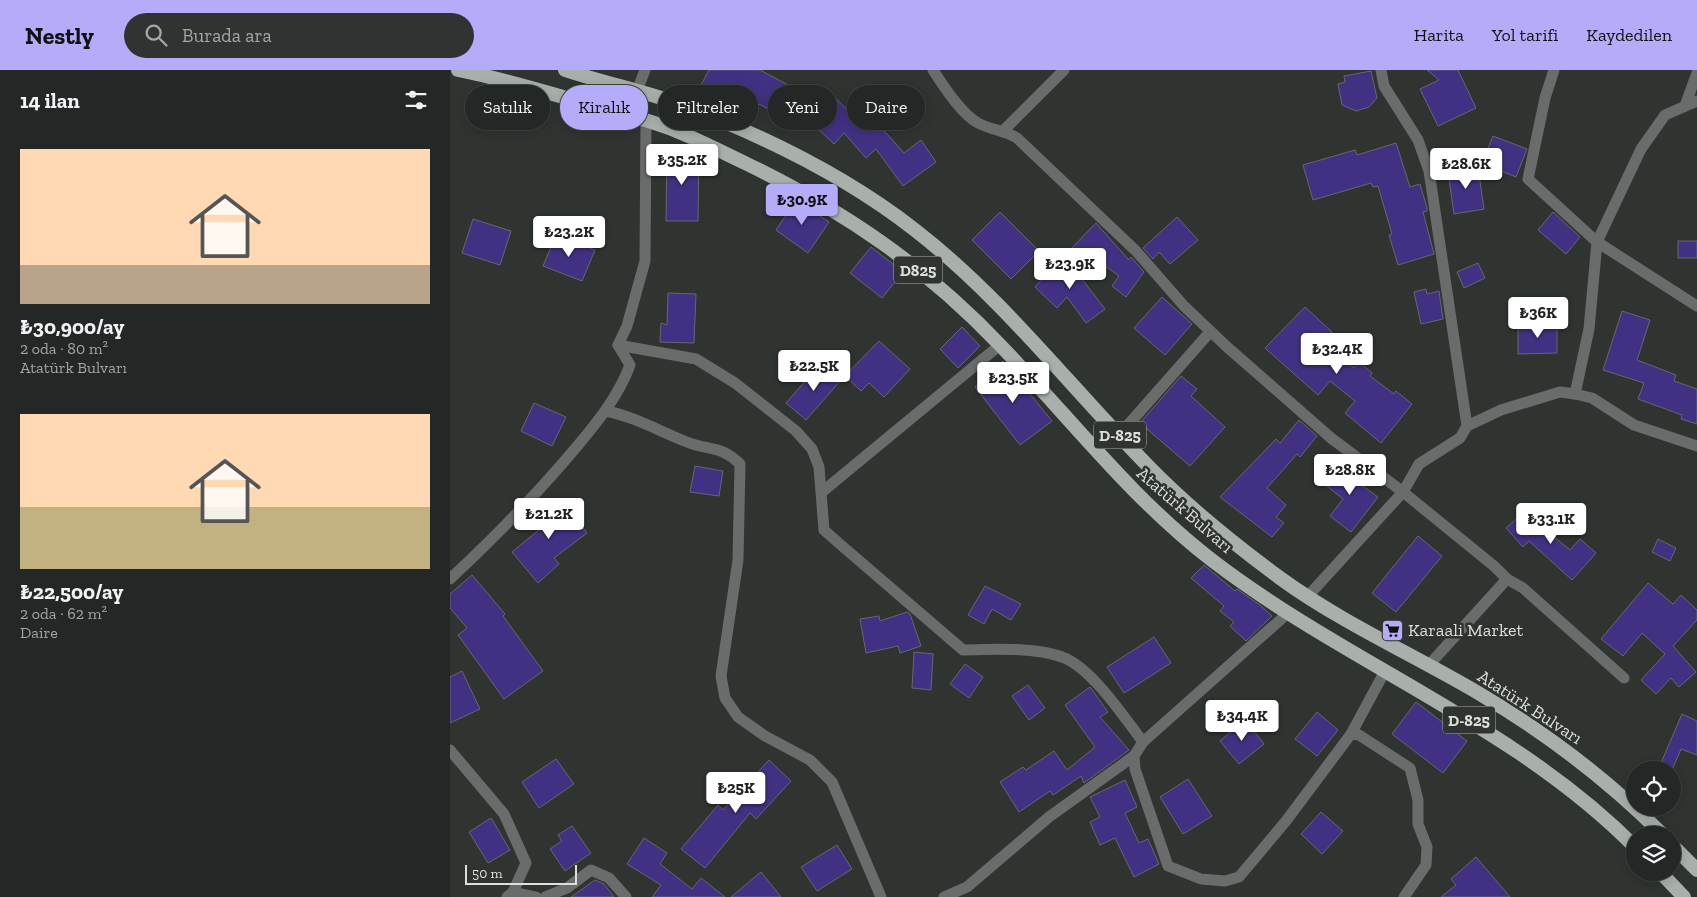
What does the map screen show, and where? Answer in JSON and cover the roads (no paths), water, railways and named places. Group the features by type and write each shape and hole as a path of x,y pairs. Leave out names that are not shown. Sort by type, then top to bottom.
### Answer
{"highway":[{"name":"Atatürk Bulvarı","path":"458,70 560,96"},
{"name":"Atatürk Bulvarı","path":"565,70 616,85"},
{"name":"Atatürk Bulvarı","path":"648,95 681,105 772,143 876,202 914,230 973,279 1149,467 1204,517 1282,579 1308,596 1478,693 1551,740 1634,807 1654,826"},
{"name":"Atatürk Bulvarı","path":"648,122 664,126 704,143 794,186 835,210 901,255 1000,345 1119,476 1211,560 1288,613 1484,728 1524,754 1584,801 1626,839"},
{"path":"1288,613 1308,596"},
{"path":"1681,854 1697,870"},
{"path":"1669,881 1684,897"}],"street":[{"path":"639,85 645,70"},
{"path":"932,70 949,94 975,122 989,128 1004,130 1017,138 1091,206 1136,251 1184,306 1210,332 1331,438 1403,492 1507,578 1522,588 1624,678"},
{"path":"1004,130 1064,70"},
{"path":"1308,596 1403,492 1418,464 1460,438 1466,426 1429,171 1418,140 1384,86 1381,70"},
{"path":"1554,70 1545,98 1528,179 1597,242 1697,306"},
{"path":"1685,106 1697,73"},
{"path":"1575,394 1589,328 1597,242 1641,149 1665,115 1697,101"},
{"path":"618,345 628,326 645,261 646,130"},
{"path":"1120,434 1210,332"},
{"path":"450,579 494,538 562,464 606,411 630,365 618,345"},
{"path":"618,345 696,359 735,383 796,431 812,449 819,467 824,530 963,650 1014,649 1063,657 1096,680 1143,742"},
{"path":"822,492 1000,345"},
{"path":"1466,426 1501,410 1560,392 1592,398 1634,425 1697,446"},
{"path":"606,411 625,415 688,442 728,453 740,464 738,560 721,676 725,698 738,717 765,736 810,760 832,782 881,897"},
{"path":"1428,666 1507,578"},
{"path":"944,897 967,887 1049,818 1134,756 1143,742 1288,613"},
{"path":"1134,756 1136,769 1168,866 1201,879 1225,881 1239,877 1286,821 1352,734 1385,671"},
{"path":"1352,734 1359,735 1410,768 1418,800 1418,824 1427,847 1426,865 1404,897"},
{"path":"450,750 504,814 526,863 510,895 536,897"},
{"path":"545,897 567,888 591,870 609,878 626,897"}],"place":[{"name":"Karaali Market","path":"1392,630"}]}
